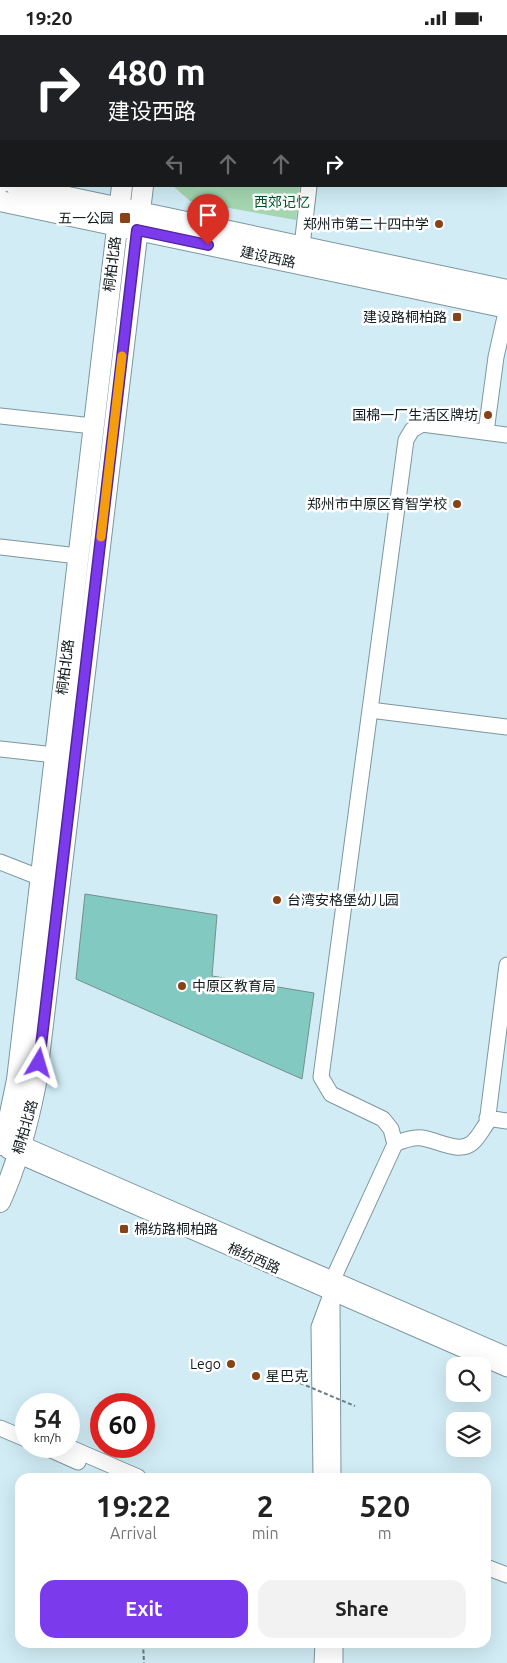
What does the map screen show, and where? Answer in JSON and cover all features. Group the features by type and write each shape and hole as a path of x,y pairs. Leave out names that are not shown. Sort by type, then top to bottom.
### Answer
{"main road":[{"name":"建设西路","path":"19,187 118,217"},
{"name":"桐柏北路","path":"0,1202 17,1080 122,187"},
{"name":"桐柏北路","path":"7,1144 27,1128 36,1083 143,187"},
{"name":"建设西路","path":"0,201 138,221 507,308"},
{"name":"建设西路","path":"138,221 302,246 507,290"}],"street":[{"path":"302,246 309,187"},
{"path":"486,433 496,357 507,308"},
{"path":"0,416 93,426"},
{"path":"321,1473 319,1327 332,1286 395,1144 391,1129 383,1119 331,1094 321,1077 406,440 412,430 422,424 507,435"},
{"path":"0,547 78,556"},
{"path":"370,710 507,727"},
{"path":"0,749 55,755"},
{"path":"0,862 40,877"},
{"path":"395,1144 411,1138 421,1138 456,1147 466,1147 473,1143 487,1123 500,1068 507,965"},
{"path":"487,1118 507,1121"},
{"name":"棉纺西路","path":"7,1144 332,1286 507,1369"},
{"path":"332,1286 333,1473"},
{"name":"棉纺西路","path":"332,1286 507,1355"},
{"path":"0,1417 15,1424"},
{"path":"0,1428 15,1434"},
{"path":"80,1452 129,1473"},
{"path":"70,1458 105,1473"},
{"path":"491,1558 507,1565"},
{"path":"491,1569 507,1575"},
{"path":"322,1663 323,1648"},
{"path":"335,1648 335,1663"}],"path":[{"path":"276,1373 355,1406"},
{"path":"143,1648 144,1663"}],"green space":[{"name":"西郊记忆","path":"174,187 300,187 296,220 190,201"}],"building":[{"name":"中原区教育局","path":"85,894 217,915 212,976 314,993 302,1079 76,979"}],"slow traffic":[{"path":"101,537 122,356"}],"place":[{"name":"五一公园","path":"125,218"},
{"name":"郑州市第二十四中学","path":"439,224"},
{"name":"建设路桐柏路","path":"457,317"},
{"name":"国棉一厂生活区牌坊","path":"488,415"},
{"name":"郑州市中原区育智学校","path":"457,504"},
{"name":"台湾安格堡幼儿园","path":"277,900"},
{"name":"中原区教育局","path":"182,986"},
{"name":"棉纺路桐柏路","path":"124,1229"},
{"name":"Lego","path":"231,1364"},
{"name":"星巴克","path":"256,1376"}],"route":[{"path":"39,1063 137,230 208,245"}]}
